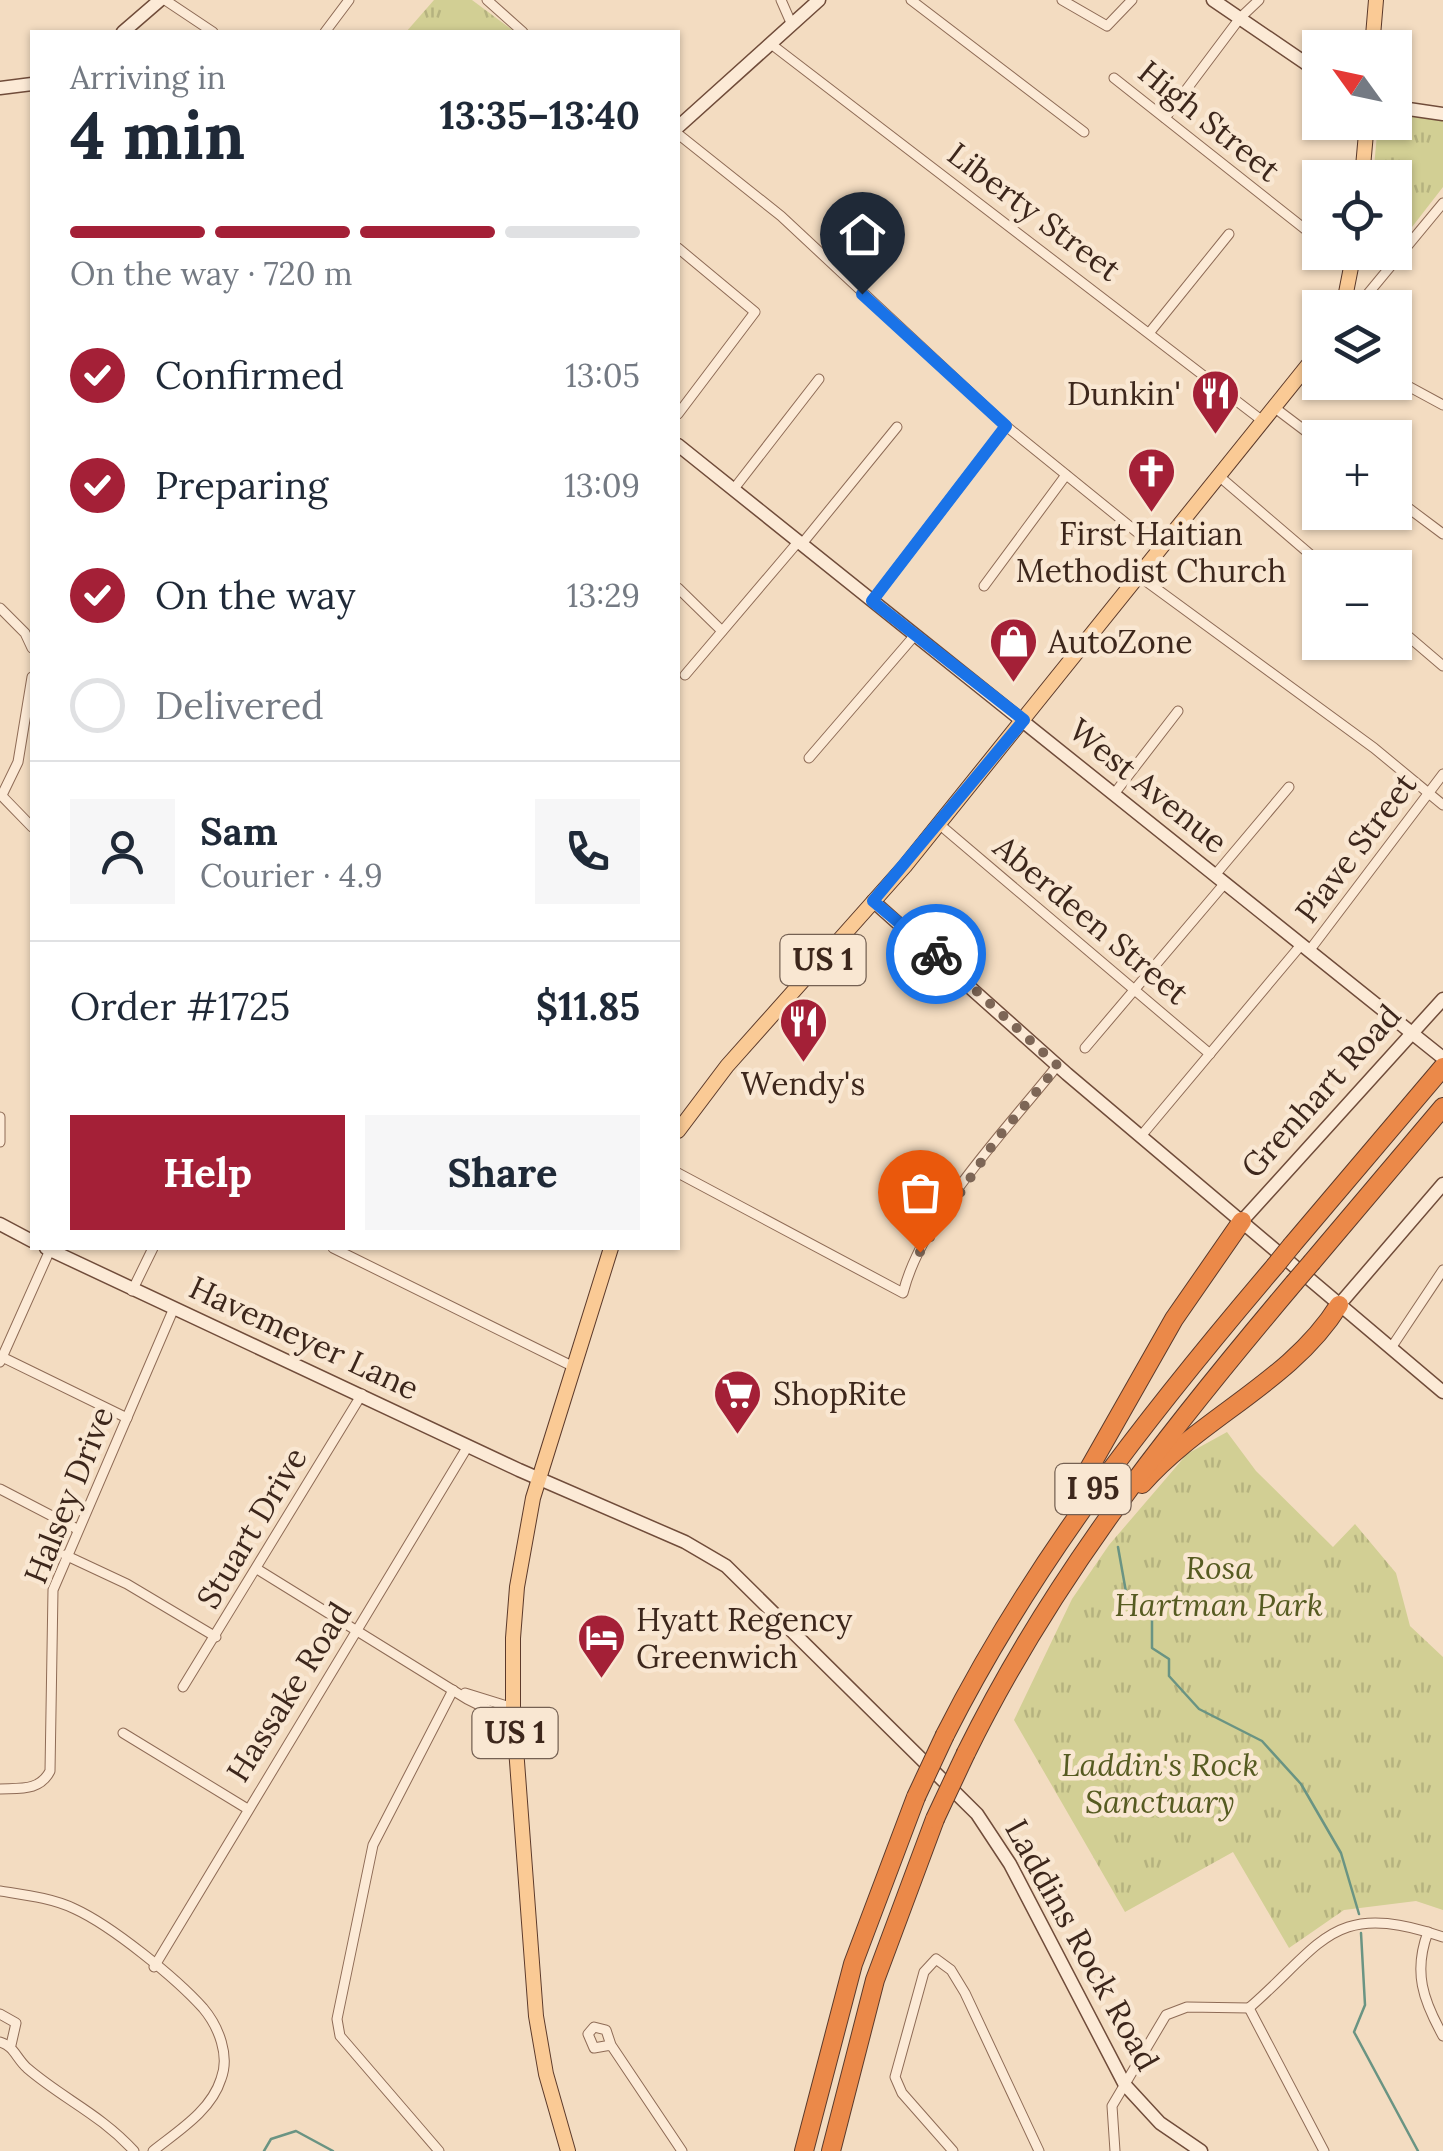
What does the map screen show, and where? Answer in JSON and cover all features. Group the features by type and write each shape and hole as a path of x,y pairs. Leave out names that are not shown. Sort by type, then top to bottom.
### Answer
{"highway":[{"name":"I 95","path":"804,2151 852,1964 916,1797 1008,1620 1113,1462 1442,1066"},
{"name":"I 95","path":"831,2151 870,1994 935,1819 966,1752 1059,1585 1159,1445 1443,1108"},
{"path":"1008,1620 1043,1548 1174,1319 1242,1221"},
{"path":"1059,1585 1166,1458 1288,1364 1340,1304"}],"main road":[{"path":"1374,30 1376,0"},
{"name":"US 1","path":"680,1129 727,1066 939,824 1302,373"},
{"name":"US 1","path":"568,2151 539,2040 512,1708 516,1586 539,1479 605,1250"}],"street":[{"path":"126,30 163,0 210,30"},
{"path":"326,30 349,0"},
{"path":"487,0 522,30"},
{"path":"781,0 792,24"},
{"path":"680,128 819,0"},
{"path":"911,0 1084,132"},
{"path":"1062,0 1106,26 1132,0"},
{"path":"1213,0 1302,61"},
{"path":"1165,118 1258,0"},
{"name":"Liberty Street","path":"772,44 1264,422"},
{"name":"High Street","path":"1114,78 1302,227"},
{"path":"0,88 30,84"},
{"path":"1412,109 1443,114"},
{"path":"680,132 781,216 1006,426 1160,550"},
{"path":"1371,290 1443,203"},
{"path":"1150,332 1229,234"},
{"path":"680,411 755,312 681,252"},
{"path":"1365,290 1380,280"},
{"path":"732,490 819,379"},
{"path":"1412,388 1443,405"},
{"path":"1275,408 1302,428"},
{"path":"872,601 1006,426"},
{"path":"685,675 898,428"},
{"name":"West Avenue","path":"680,447 1410,1033 1442,1066"},
{"path":"984,586 1066,475"},
{"path":"1220,477 1305,550"},
{"path":"1412,511 1443,534"},
{"path":"1139,576 1443,804"},
{"path":"680,590 722,631"},
{"path":"0,608 24,632 30,644"},
{"path":"810,758 915,634"},
{"path":"1412,640 1443,666"},
{"path":"30,689 18,762 1,794 30,825"},
{"path":"1114,794 1178,711"},
{"name":"Piave Street","path":"1141,1136 1305,948 1443,774"},
{"path":"1086,1048 1136,990 1289,788"},
{"name":"Aberdeen Street","path":"939,824 1210,1054"},
{"path":"873,901 1058,1066 1443,1392"},
{"name":"Grenhart Road","path":"1242,1221 1443,999"},
{"path":"680,1174 903,1293 908,1273 943,1215 996,1140 1058,1066"},
{"path":"0,1116 0,1142"},
{"path":"1340,1304 1443,1184"},
{"path":"0,1224 30,1239"},
{"path":"48,1250 1,1358 127,1418"},
{"name":"Havemeyer Lane","path":"50,1250 539,1479"},
{"path":"132,1290 152,1250"},
{"path":"337,1250 574,1367"},
{"path":"1391,1348 1443,1270"},
{"name":"Halsey Drive","path":"0,1789 33,1787 43,1783 50,1771 51,1603 76,1528 174,1308"},
{"name":"Stuart Drive","path":"184,1687 362,1394"},
{"name":"Hassake Road","path":"154,1966 468,1446"},
{"name":"Laddins Rock Road","path":"539,1479 685,1542 726,1566 964,1800 1003,1852 1125,2085 1160,2123 1201,2151"},
{"path":"0,1489 76,1528"},
{"path":"65,1555 128,1584 216,1637"},
{"path":"256,1570 453,1690 512,1708"},
{"path":"439,2151 340,2036 337,2019 372,1845 453,1690"},
{"path":"122,1733 246,1808"},
{"path":"0,1891 74,1908 154,1966 203,2008 224,2051 223,2076 212,2099 153,2151"},
{"path":"1115,2151 1110,2114 1166,2015 1187,2007 1249,2008 1310,1946 1343,1928 1389,1921 1443,1937"},
{"path":"1428,1932 1419,1966 1420,1988 1443,2036"},
{"path":"953,2151 902,2092 896,2077 924,1972 936,1959 951,1970 965,1994 1038,2151"},
{"path":"1249,2008 1324,2151"},
{"path":"0,2014 16,2023 5,2043 27,2068 103,2118 134,2151"},
{"path":"611,2045 682,2151"}],"green space":[{"path":"434,0 472,0 512,30 408,30"},
{"path":"1412,115 1443,120 1443,187 1412,227 1412,160 1375,160 1376,140 1412,140"},
{"path":"1227,1432 1256,1471 1333,1547 1355,1524 1396,1573 1410,1626 1443,1657 1443,1910 1416,1901 1344,1910 1289,1948 1233,1852 1125,1912 1014,1720 1072,1599 1109,1545 1187,1454"}],"waterway":[{"path":"1118,1547 1126,1592 1152,1615 1152,1648 1169,1659 1169,1676 1199,1709 1262,1741 1301,1784 1341,1853 1359,1914"},
{"path":"1361,1933 1365,2005 1354,2032 1418,2151"},
{"path":"264,2151 271,2139 296,2131 333,2151"}],"way so far":[{"path":"920,1252 996,1140 1058,1066 936,954"}],"place":[{"name":"Dunkin'","path":"1216,436"},
{"name":"First Haitian Methodist Church","path":"1151,514"},
{"name":"AutoZone","path":"1013,684"},
{"name":"Wendy's","path":"803,1064"},
{"name":"ShopRite","path":"738,1436"},
{"name":"Hyatt Regency Greenwich","path":"601,1680"}],"route":[{"path":"862,294 1006,426 872,601 1024,720 873,901 936,954"}],"park label":[{"name":"Rosa Hartman Park","path":"1219,1586"},
{"name":"Laddin's Rock Sanctuary","path":"1160,1784"}]}
